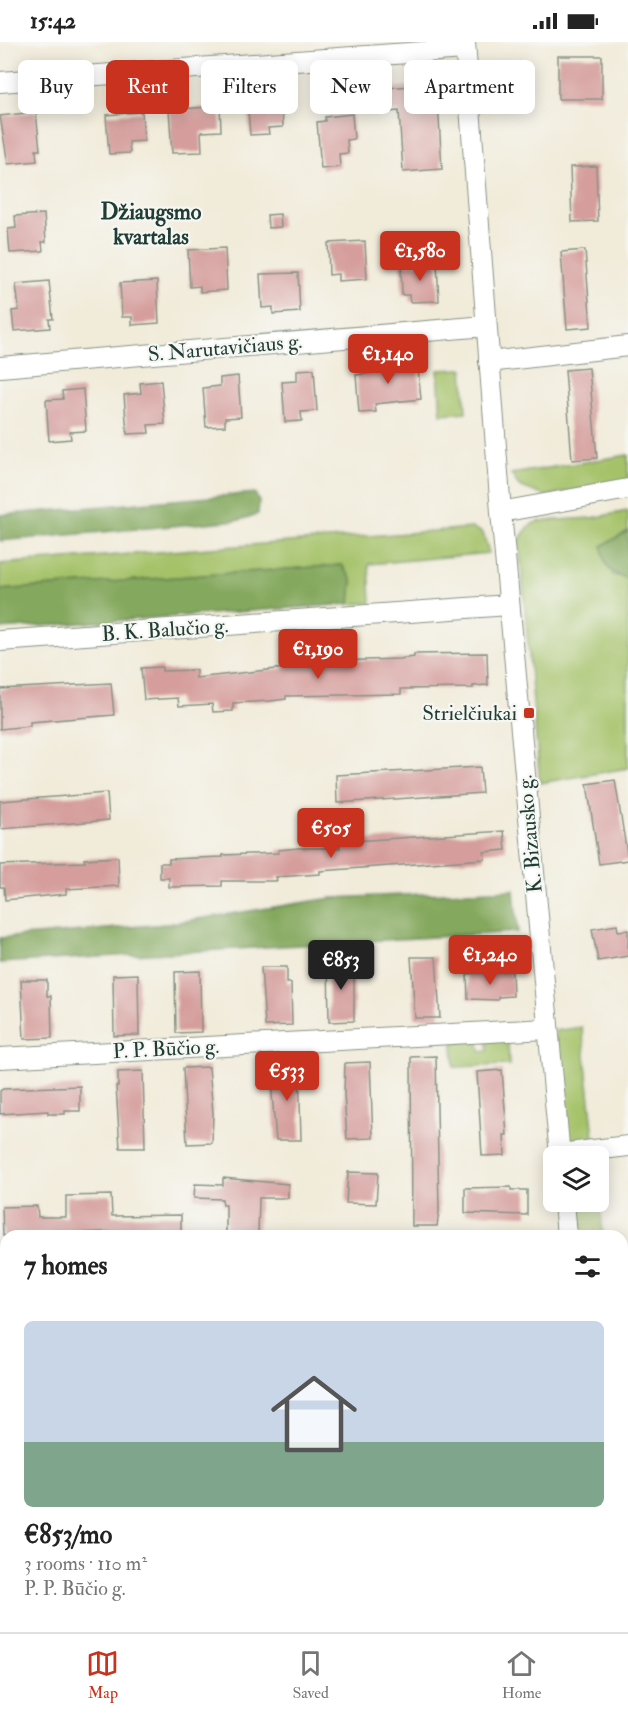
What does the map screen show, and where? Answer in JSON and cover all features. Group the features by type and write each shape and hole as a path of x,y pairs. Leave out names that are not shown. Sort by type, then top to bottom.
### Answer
{"street":[{"path":"0,82 465,45 501,512 628,489"},
{"name":"S. Narutavičiaus g.","path":"0,367 486,326"},
{"path":"489,362 628,346"},
{"name":"K. Bizausko g.","path":"501,512 558,1146"},
{"name":"B. K. Balučio g.","path":"0,641 509,604"},
{"name":"P. P. Būčio g.","path":"0,1058 547,1029"},
{"path":"609,1148 628,1146"},
{"path":"565,1212 566,1230"}],"green space":[{"path":"463,369 466,412 441,414 438,370"},
{"path":"628,455 628,480 545,496 519,486 511,474"},
{"path":"255,493 259,502 258,514 240,520 0,541 0,515"},
{"path":"628,511 628,531 602,546 613,575 628,578 628,768 540,783 519,540 530,525 539,521 592,518"},
{"path":"473,528 483,533 489,553 369,564 371,603 350,604 352,580 342,565 0,590 0,564"},
{"path":"628,531 628,578 608,568 602,546"},
{"path":"342,565 352,580 350,604 0,629 0,590"},
{"path":"514,890 518,932 0,963 0,938 166,924 332,898"},
{"path":"582,1027 595,1146 565,1146 555,1031"},
{"path":"508,1040 509,1065 454,1067 453,1042 479,1041 480,1052 488,1051 487,1041"},
{"path":"571,1212 601,1212 602,1230 572,1230"}],"building":[{"path":"558,56 602,56 602,99 558,99"},
{"path":"404,87 404,114 439,114 442,169 403,172 399,111 392,112 392,88"},
{"path":"201,107 201,114 220,114 221,131 201,132 202,152 172,153 169,114 189,114 189,108"},
{"path":"36,114 40,150 36,150 37,161 8,164 0,116"},
{"path":"142,114 144,141 129,142 130,153 109,154 106,115"},
{"path":"248,114 282,114 283,127 268,128 269,134 250,135"},
{"path":"352,114 354,139 347,140 348,153 339,154 340,167 321,169 317,122 325,121 325,117"},
{"path":"596,166 598,221 572,222 570,167"},
{"path":"44,214 46,242 42,242 43,251 10,253 8,229 16,228 15,216"},
{"path":"280,214 281,227 268,228 267,215"},
{"path":"365,241 367,279 338,281 338,274 329,275 328,243"},
{"path":"225,248 227,290 200,292 200,286 190,287 188,250"},
{"path":"585,250 591,327 567,329 561,252"},
{"path":"437,263 439,301 410,302 409,295 402,295 401,265"},
{"path":"298,273 300,312 273,314 273,307 262,308 260,274"},
{"path":"49,281 53,319 49,319 50,328 14,331 12,311 19,310 16,284"},
{"path":"157,281 159,323 132,325 132,317 122,317 120,283"},
{"path":"417,360 421,399 375,404 376,412 359,413 356,375 372,373 372,364"},
{"path":"589,368 597,458 572,460 565,370"},
{"path":"314,369 317,411 301,412 302,421 285,422 282,382 297,381 297,370"},
{"path":"238,376 241,417 225,418 225,426 206,427 203,388 220,386 220,378"},
{"path":"161,381 165,424 148,425 149,433 127,434 124,395 141,393 140,383"},
{"path":"83,389 86,431 70,432 71,439 49,441 46,400 63,399 62,391"},
{"path":"487,653 488,685 473,686 473,688 401,689 401,694 286,696 286,699 233,703 233,711 213,712 212,704 179,706 178,698 144,700 141,668 162,667 162,671 196,670 196,678 285,668 284,664 299,662 399,659 414,657 414,654"},
{"path":"111,683 114,715 30,722 30,726 0,729 0,689"},
{"path":"480,767 482,793 337,803 336,775"},
{"path":"615,780 628,860 599,864 587,784"},
{"path":"107,793 109,820 0,829 0,801"},
{"path":"504,831 506,850 484,852 485,859 320,871 320,874 276,877 277,881 222,881 222,886 169,887 169,878 160,878 160,863 169,863 169,859 278,853 278,850 299,848 340,848 339,842"},
{"path":"118,857 119,886 66,889 66,894 5,900 4,887 0,887 0,865 85,862 84,859"},
{"path":"617,925 618,931 628,930 628,956 598,961 592,929"},
{"path":"411,957 436,957 440,1018 415,1018"},
{"path":"354,960 354,1021 329,1022 328,961"},
{"path":"261,967 287,967 287,983 291,983 292,1025 265,1026"},
{"path":"200,971 201,1032 176,1033 175,972"},
{"path":"512,971 513,996 498,997 498,1000 468,999 467,974"},
{"path":"138,974 139,1035 114,1036 113,975"},
{"path":"21,980 47,980 47,996 51,996 52,1038 24,1039"},
{"path":"436,1056 439,1211 437,1226 412,1226 411,1057"},
{"path":"370,1062 373,1138 347,1139 345,1063"},
{"path":"299,1063 301,1140 276,1140 272,1094 274,1064"},
{"path":"209,1067 213,1113 212,1143 187,1144 183,1068"},
{"path":"502,1070 507,1135 504,1135 505,1155 482,1156 477,1072"},
{"path":"143,1071 145,1148 120,1148 116,1086 118,1086 118,1072"},
{"path":"80,1086 80,1111 65,1111 65,1114 48,1114 48,1111 0,1114 0,1091 3,1089"},
{"path":"348,1172 378,1173 376,1204 346,1203"},
{"path":"223,1178 288,1184 288,1198 259,1198 258,1230 226,1230 226,1205 223,1205 222,1199 194,1198 195,1184 223,1185"},
{"path":"511,1187 511,1190 527,1190 527,1215 465,1213 465,1188"},
{"path":"111,1195 112,1216 181,1215 181,1230 3,1230 2,1207 37,1206 38,1217 66,1217 66,1196"}],"place":[{"name":"Strielčiukai","path":"529,713"}],"district":[{"name":"Džiaugsmo kvartalas","path":"151,224"}]}
